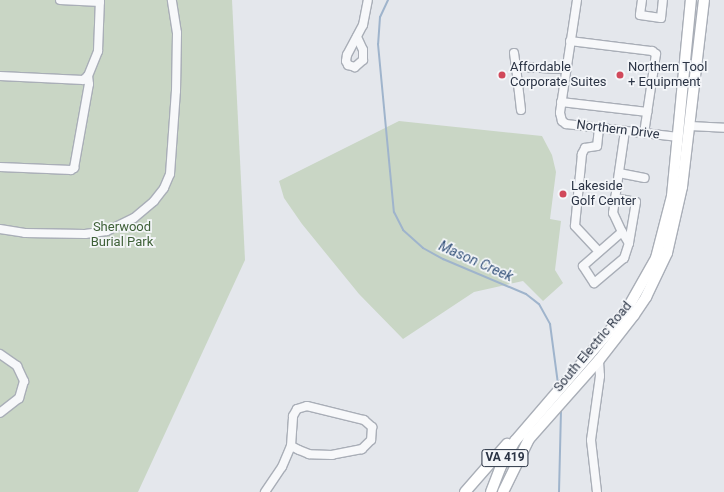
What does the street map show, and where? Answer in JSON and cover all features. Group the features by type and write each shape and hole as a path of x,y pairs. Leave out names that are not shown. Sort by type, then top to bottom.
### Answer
{"main road":[{"name":"South Electric Road","path":"491,492 508,451 525,427 625,313 656,258 668,219 678,137 691,0"},
{"name":"South Electric Road","path":"503,492 523,449 546,418 586,372 599,360 646,297 667,253 678,213 690,126 704,0"},
{"path":"465,492 525,427"}],"street":[{"path":"0,167 71,170 74,168 89,84 88,76 98,51 100,1 60,0"},
{"path":"0,229 25,233 85,234 102,232 134,218 154,201 164,188 170,174 176,91 177,33 172,0"},
{"path":"357,37 363,25 368,0"},
{"name":"Northern Drive","path":"577,0 576,19 565,69 560,117 566,124 678,137"},
{"path":"642,0 640,15 661,18 663,0"},
{"path":"570,41 652,51 656,54 644,133"},
{"path":"514,54 521,110"},
{"path":"516,67 565,69"},
{"path":"0,76 83,80 88,76"},
{"path":"561,102 647,112"},
{"path":"690,126 724,128"},
{"path":"598,128 597,146 585,148 582,154 575,226 599,252"},
{"path":"625,131 613,213 629,243"},
{"path":"619,174 645,178"},
{"path":"615,198 636,202 629,243 624,258 594,283 583,266 622,232"},
{"path":"0,354 17,366 24,381 19,398 0,413"},
{"path":"597,492 590,440 600,376 599,360"},
{"path":"265,492 282,467 291,446 293,416 301,407 364,420 373,431 367,445 354,451 322,455 309,454 291,446"}],"green space":[{"name":"Sherwood Burial Park","path":"0,0 232,0 245,260 138,492 0,492"},
{"path":"399,121 542,136 552,155 556,172 550,219 561,221 555,270 563,283 543,301 523,281 474,292 403,339 359,294 302,224 284,198 279,181"}],"waterway":[{"name":"Mason Creek","path":"388,0 380,17 378,44 394,212 403,230 423,248 443,259 526,294 539,304 550,324 558,384"},
{"name":"Mason Creek","path":"559,492 561,409"}],"place":[{"name":"Affordable Corporate Suites","path":"502,75"},
{"name":"Northern Tool + Equipment","path":"620,75"},
{"name":"Lakeside Golf Center","path":"563,194"}]}
